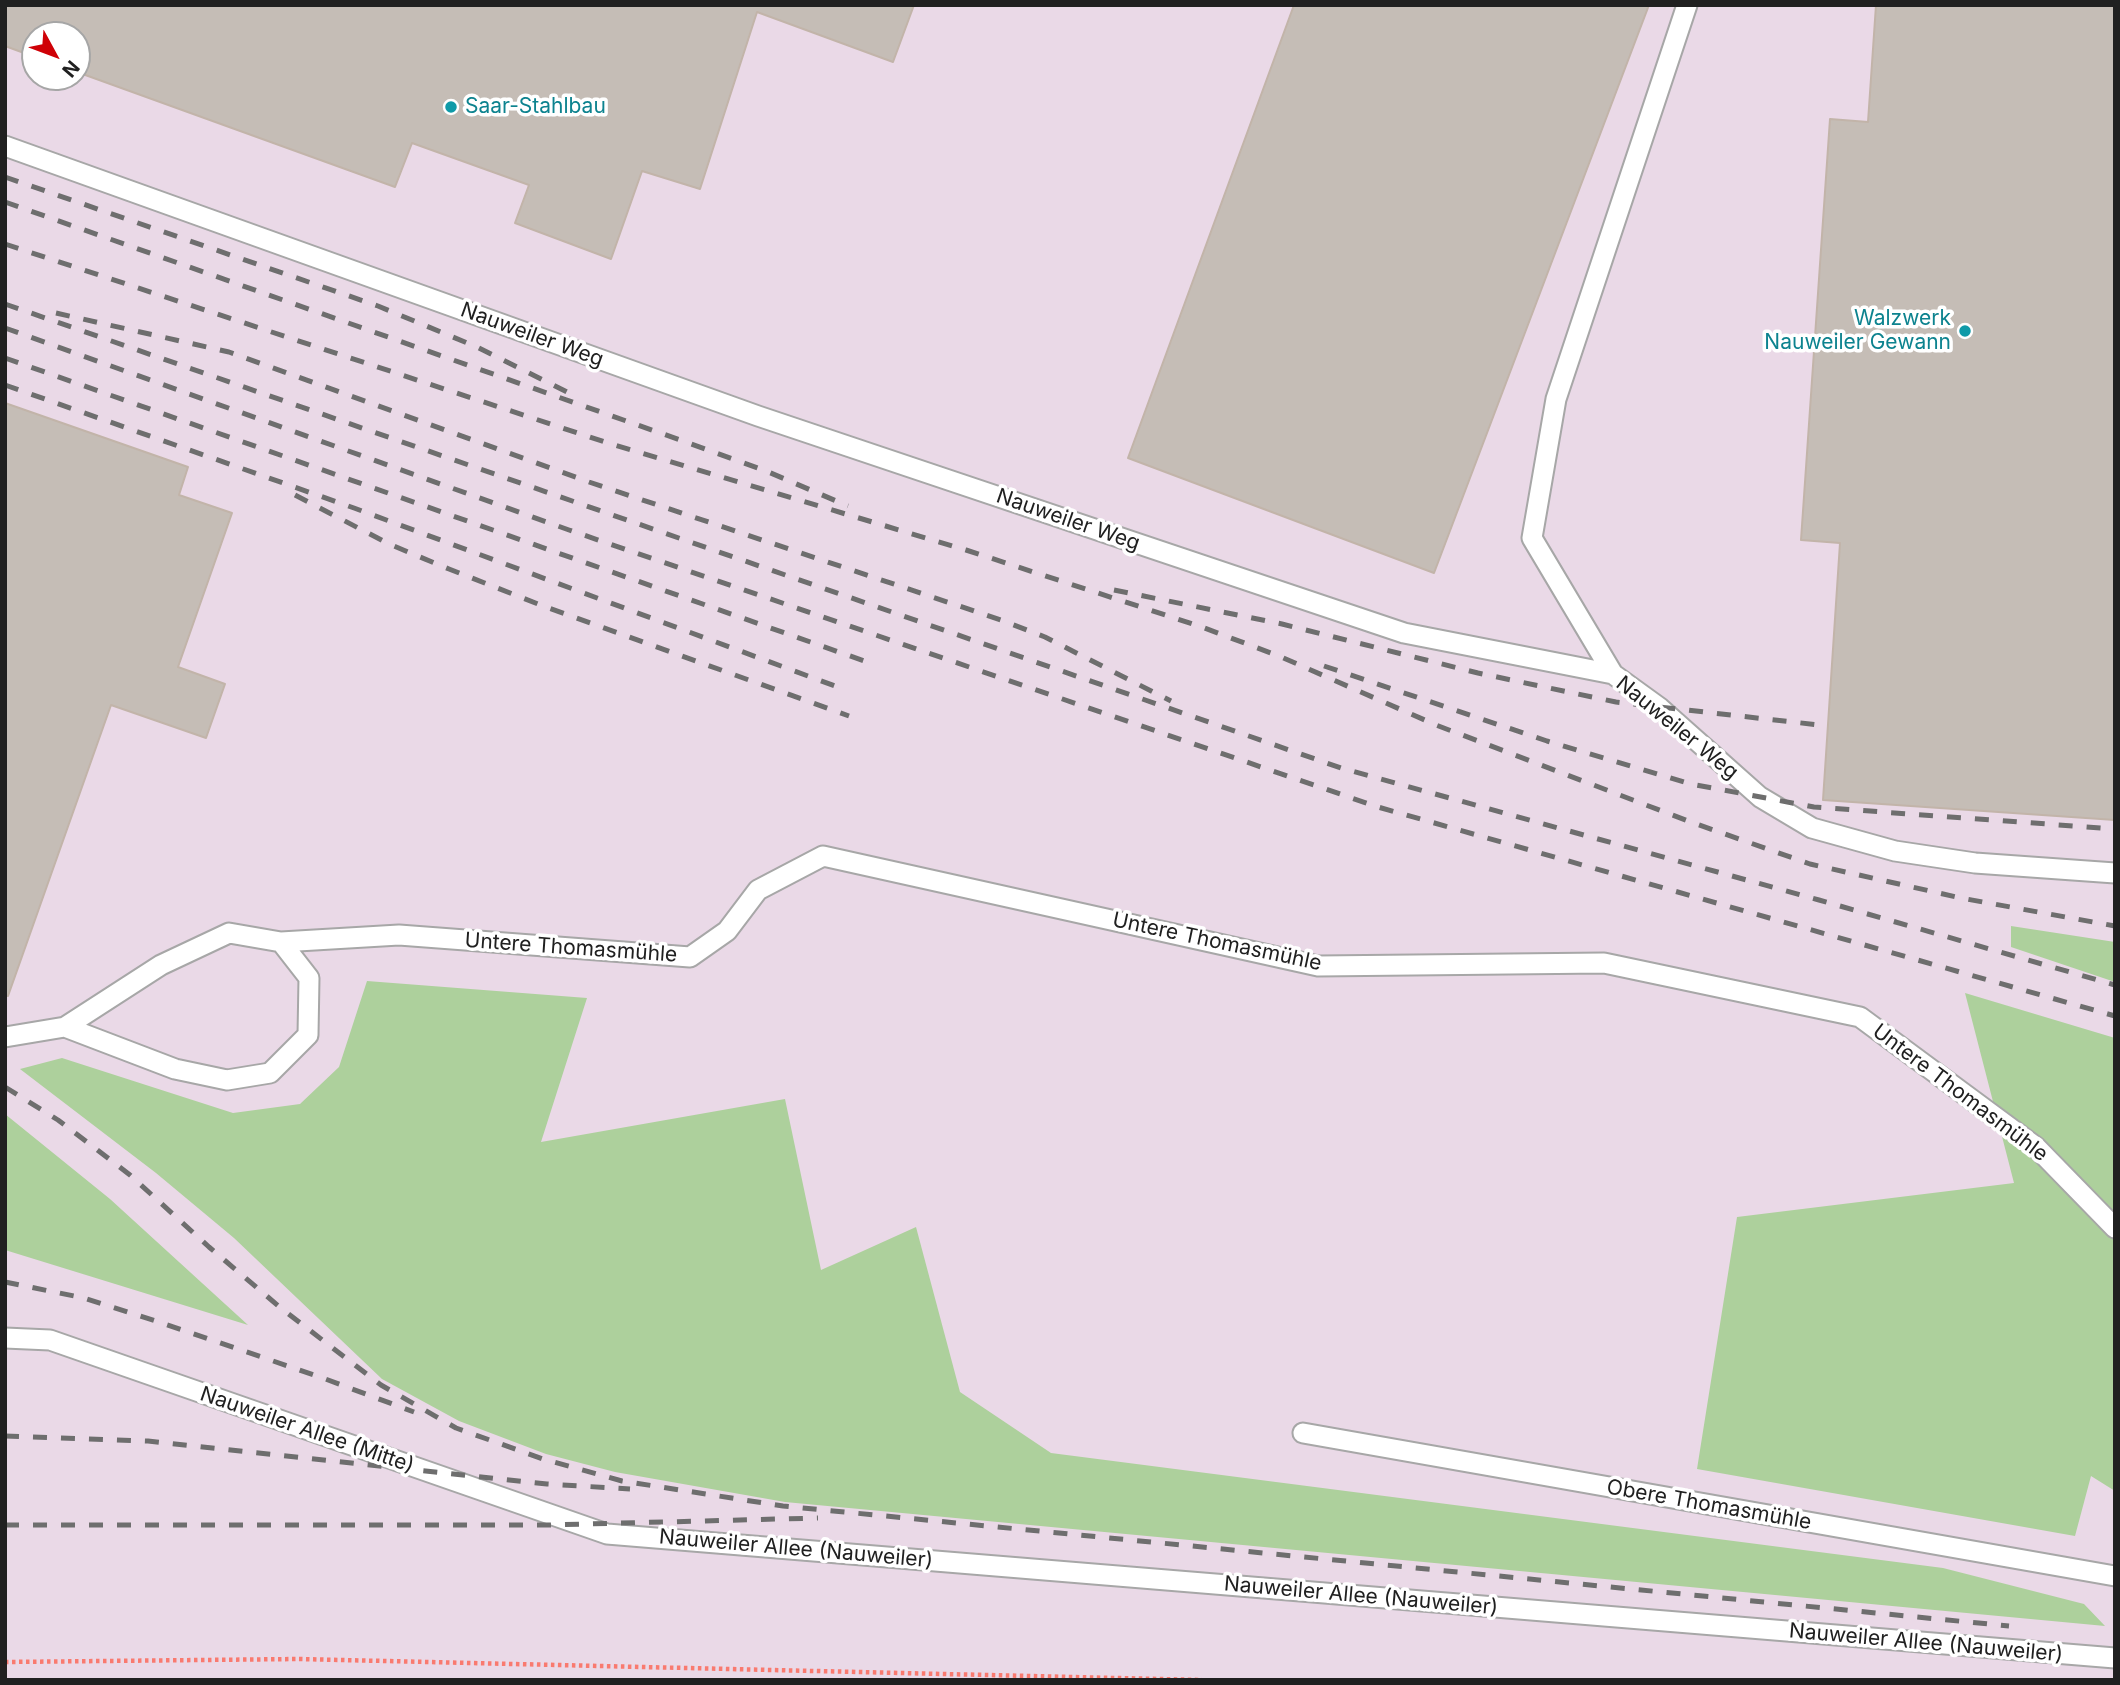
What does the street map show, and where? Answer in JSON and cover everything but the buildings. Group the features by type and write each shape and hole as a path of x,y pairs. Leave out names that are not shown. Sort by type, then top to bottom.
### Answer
{"lane":[{"path":"1613,674 1532,538 1556,399 1687,5"},
{"name":"Nauweiler Weg","path":"5,146 758,416 1404,633 1613,674 1660,708 1760,797 1812,828 1895,851 1962,861 2115,873"},
{"name":"Untere Thomasmühle","path":"65,1027 161,965 229,933 281,942 399,935 690,957 727,931 758,890 823,856 1318,966 1604,963 1860,1017 2036,1147 2115,1228"},
{"path":"5,1037 65,1027 175,1069 227,1080 270,1073 308,1035 309,978 281,942"},
{"name":"Nauweiler Allee (Mitte)","path":"5,1338 50,1340 607,1534"},
{"name":"Obere Thomasmühle","path":"1303,1433 2115,1576"},
{"name":"Nauweiler Allee (Nauweiler)","path":"607,1534 2115,1658"}],"path":[{"path":"5,1662 299,1659 1202,1680"}],"shaded area":[{"path":"5,5 2115,5 2115,1680 5,1680"}],"green space":[{"path":"2011,926 2115,942 2115,982 2011,947"},
{"path":"367,981 587,998 541,1142 785,1099 821,1270 916,1227 960,1392 1051,1453 1943,1568 2084,1604 2105,1626 785,1502 615,1472 546,1454 459,1421 382,1379 234,1238 156,1173 20,1069 62,1058 233,1113 300,1104 339,1067"},
{"path":"1965,993 2115,1038 2115,1491 2091,1476 2075,1536 1697,1469 1737,1217 2014,1183"},
{"path":"5,1114 110,1199 248,1325 5,1250"}],"railway":[{"path":"5,177 378,306 477,347 571,394"},
{"path":"5,202 683,441 766,471 848,506"},
{"path":"5,244 608,443 966,550 1199,626 1279,656 1436,725 1688,821 1810,864 1961,898 2115,926"},
{"path":"5,304 1341,768 2115,985"},
{"path":"56,313 229,352 589,482 1001,620 1045,637 1171,701"},
{"path":"5,328 569,530 1378,807 2115,1016"},
{"path":"5,358 870,663"},
{"path":"5,385 354,508 843,689"},
{"path":"295,495 389,544 449,569 543,606 849,716"},
{"path":"1114,590 1282,624 1478,673 1616,702 1828,726"},
{"path":"1324,666 1547,741 1691,784 1814,807 2115,829"},
{"path":"5,1087 58,1120 130,1175 282,1309 381,1385 456,1428 543,1459 622,1481 783,1506 2009,1626"},
{"path":"5,1282 84,1298 320,1377 414,1412"},
{"path":"5,1436 148,1441 547,1484 630,1489"},
{"path":"5,1525 547,1525 818,1518"}],"place":[{"name":"Saar-Stahlbau","path":"451,107"},
{"name":"Walzwerk Nauweiler Gewann","path":"1965,331"}]}
